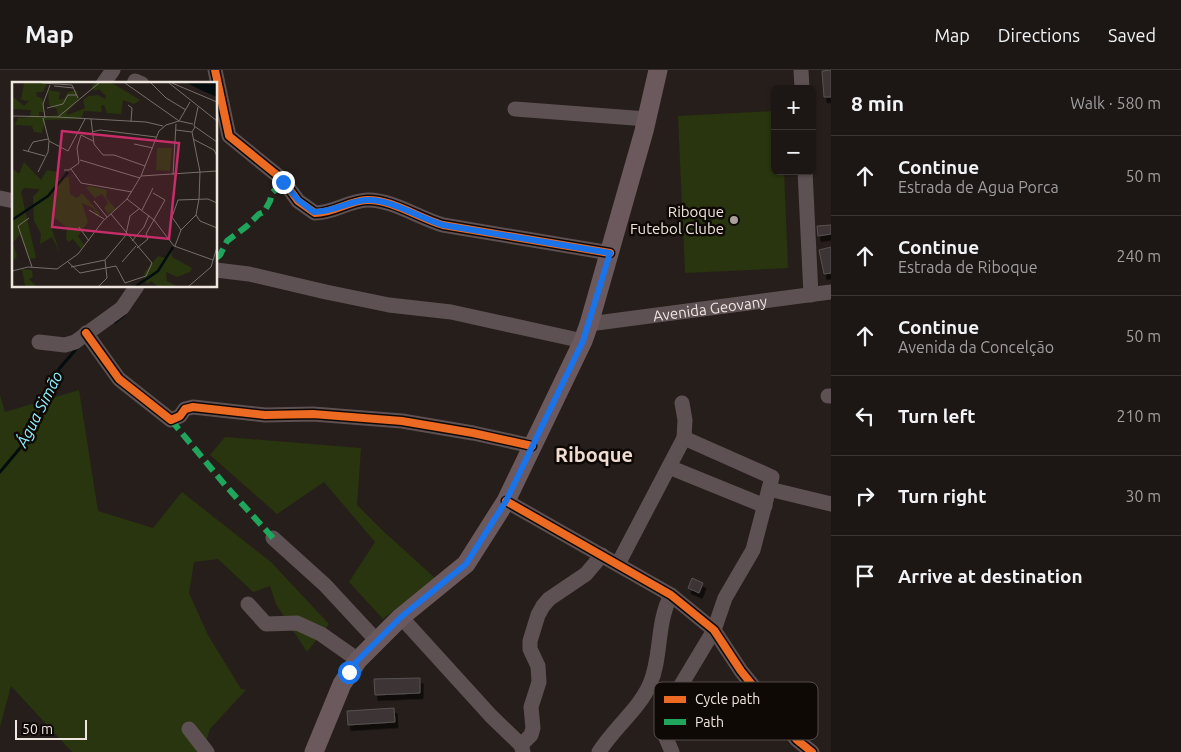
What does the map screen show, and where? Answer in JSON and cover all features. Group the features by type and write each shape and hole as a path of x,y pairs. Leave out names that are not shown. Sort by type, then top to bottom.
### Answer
{"main road":[{"path":"314,752 342,684 358,660 401,617 466,564 506,501 586,333 647,119 658,70"}],"street":[{"path":"104,82 113,70"},
{"path":"801,70 802,85"},
{"path":"218,92 221,113 229,136 282,178 298,200 314,212 335,210 367,200 384,202 428,221 443,225 610,253"},
{"path":"515,109 647,119"},
{"path":"806,175 811,295"},
{"name":"Avenida Geovany","path":"218,270 250,274 326,292 389,304 586,333 831,292"},
{"path":"39,342 65,345 75,342 122,308 136,288"},
{"path":"86,333 119,379 171,420 180,416 185,409 193,407 265,415 313,414 402,421 473,433 532,446"},
{"path":"618,564 684,438 685,420 682,403"},
{"path":"683,682 714,630 725,598 753,550 772,477 684,438"},
{"path":"669,467 765,506"},
{"path":"769,489 831,504"},
{"path":"506,501 671,595 714,630 749,682"},
{"path":"273,538 325,585 377,641"},
{"path":"401,617 522,749 533,728 531,707 540,682 540,674 530,649 530,641 538,615 549,599 591,569 602,555"},
{"path":"600,752 606,740 649,686 653,675 663,611 671,595"},
{"path":"248,604 266,624 297,623 320,634 358,660"},
{"path":"189,729 207,752"},
{"path":"666,740 672,752"},
{"path":"797,740 812,752"}],"green space":[{"name":"Riboque Futebol Clube","path":"771,111 771,175 784,175 788,268 685,273 678,116"},
{"path":"79,390 98,511 153,528 182,492 271,562 329,624 307,652 276,604 270,586 253,592 218,559 194,562 189,593 208,635 241,689 246,690 210,729 203,752 72,752 11,686 0,727 0,395 5,412"},
{"path":"225,437 361,448 357,505 435,578 383,619 349,582 375,542 324,482 277,514 210,455"}],"building":[{"path":"831,70 831,97 824,97 822,71"},
{"path":"831,225 831,234 818,236 817,226"},
{"path":"831,247 831,273 824,274 819,250"},
{"path":"692,578 703,583 699,593 688,588"},
{"path":"420,678 420,693 375,695 374,679"},
{"path":"394,708 395,722 348,725 347,711"}],"waterway":[{"name":"Água Simão","path":"115,322 125,314"},
{"name":"Água Simão","path":"0,472 26,441 38,419 59,369 77,348"}],"marked path":[{"path":"218,256 227,241 259,214 264,212 272,193 283,182"},
{"path":"171,420 225,485 273,538"}],"cycle path":[{"path":"215,70 218,82"},
{"path":"218,84 229,136 282,179 298,201 315,213 328,211 354,202 376,200 386,202 443,225 610,253"},
{"path":"86,333 119,379 171,420 180,416 185,409 193,407 265,415 313,414 402,421 473,433 532,446"},
{"path":"506,501 671,595 714,630 750,682"},
{"path":"797,740 812,752"}],"place":[{"name":"Riboque Futebol Clube","path":"734,220"}],"district":[{"name":"Riboque","path":"594,454"}],"route":[{"path":"283,182 298,200 314,212 335,210 367,200 384,202 428,221 443,225 610,253 583,341 506,501 466,564 401,617 358,660 349,672"}]}
